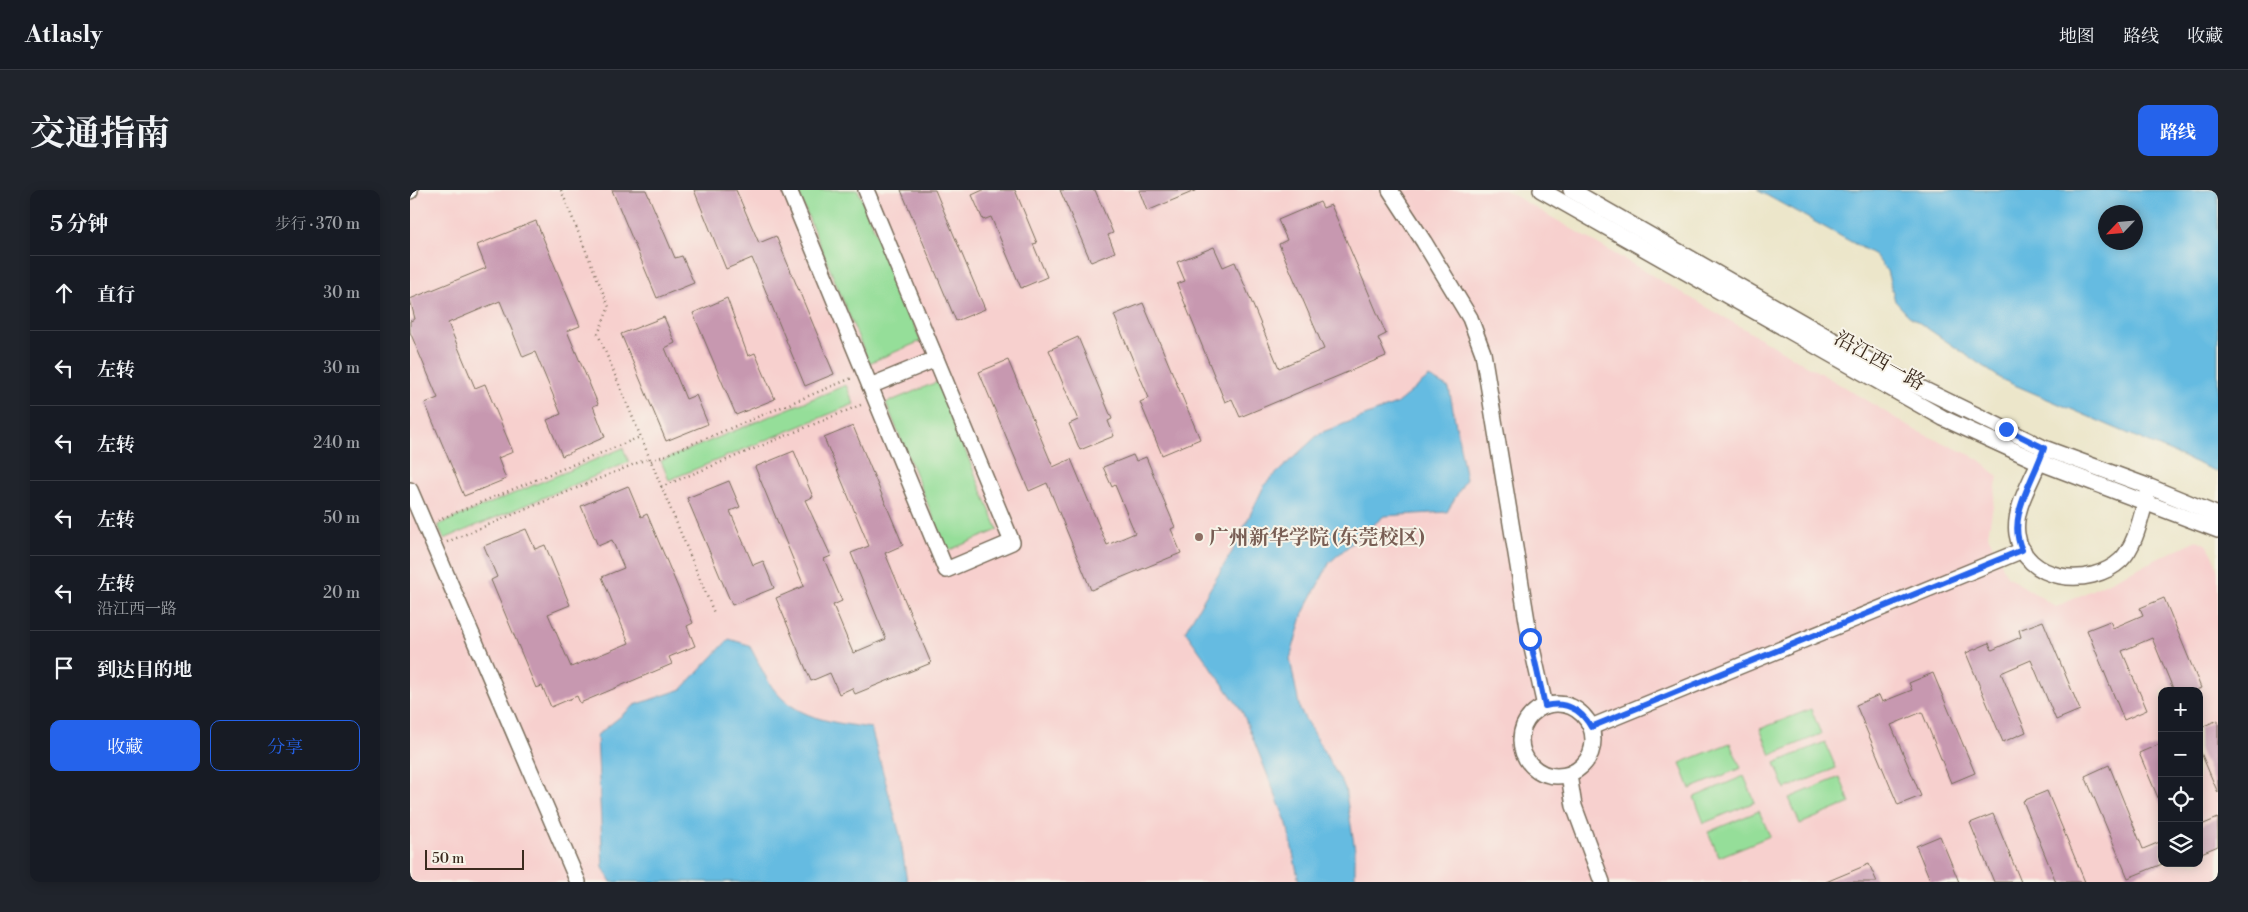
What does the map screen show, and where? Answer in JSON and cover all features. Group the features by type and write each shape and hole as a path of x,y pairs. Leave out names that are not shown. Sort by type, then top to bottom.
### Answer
{"street":[{"path":"789,190 946,570 1012,542 866,190"},
{"path":"1390,190 1470,318 1483,353 1530,639 1545,706"},
{"name":"沿江西一路","path":"1541,190 1943,418 2148,494 2218,515"},
{"name":"沿江西一路","path":"1571,190 1894,375 2042,455"},
{"path":"870,386 936,359"},
{"path":"2042,455 2018,514 2017,533 2022,550 2032,562 2061,578 2079,579 2099,572 2122,559 2132,542 2148,494"},
{"path":"410,490 578,882"},
{"name":"沿江西一路","path":"2148,494 2218,530"},
{"path":"1591,727 2022,550"},
{"path":"1545,706 1568,706 1582,714 1591,727 1593,735 1592,752 1583,766 1569,775 1552,776 1544,774 1530,765 1522,750 1521,735 1526,720 1545,706"},
{"path":"1569,775 1574,806 1602,882"}],"path":[{"path":"561,190 610,307 598,334 714,613"},
{"path":"434,547 650,460 870,386"},
{"path":"662,488 870,386"},
{"path":"425,526 640,437"}],"shaded area":[{"name":"广州新华学院 (东莞校区)","path":"410,190 1505,190 1917,431 1977,458 1998,476 1988,535 2007,576 2056,607 2197,540 2207,545 2214,556 2218,573 2218,882 410,882"}],"green space":[{"path":"797,190 858,190 921,341 869,363"},
{"path":"937,382 998,530 947,551 886,403"},
{"path":"846,385 854,404 669,480 661,461"},
{"path":"623,448 629,462 444,539 438,525"},
{"path":"1811,709 1821,734 1771,755 1760,729"},
{"path":"1825,742 1836,768 1785,789 1775,763"},
{"path":"1730,743 1741,768 1690,789 1680,763"},
{"path":"1744,776 1755,802 1704,823 1694,797"},
{"path":"1840,777 1850,803 1800,824 1789,798"},
{"path":"1759,811 1770,836 1719,857 1708,832"}],"water":[{"path":"1757,190 2218,190 2218,472 2003,380 1908,315 1895,301 1887,271 1875,255"},
{"path":"1429,377 1449,388 1466,479 1447,512 1384,516 1330,562 1303,613 1290,659 1300,710 1345,788 1355,850 1355,876 1360,882 1299,882 1287,824 1242,711 1185,631 1233,550 1265,484 1320,433 1396,404"},
{"path":"729,639 749,645 772,687 796,709 820,719 871,728 900,835 907,882 611,882 603,868 597,735 635,705 682,689"}],"building":[{"path":"612,190 646,190 675,258 682,256 694,283 657,298"},
{"path":"694,190 736,190 759,243 776,236 834,374 805,386 752,258 726,269"},
{"path":"901,190 935,190 985,309 956,321"},
{"path":"983,190 1015,190 1037,243 1033,244 1047,277 1021,288 991,217 983,220 972,195"},
{"path":"1060,190 1095,190 1113,233 1108,235 1115,252 1091,262"},
{"path":"1139,190 1197,190 1147,211"},
{"path":"1320,202 1323,208 1331,205 1359,270 1386,334 1378,338 1386,356 1240,417 1232,399 1225,402 1203,348 1177,284 1185,281 1177,262 1214,247 1223,267 1235,262 1279,368 1324,349 1279,244 1287,240 1278,220"},
{"path":"536,221 580,326 567,331 598,404 593,406 605,437 562,456 547,420 561,414 535,352 523,357 500,301 448,323 475,388 485,384 513,452 498,458 506,479 464,496 425,403 438,398 410,332 410,321 415,319 410,299 486,268 477,245"},
{"path":"727,298 748,356 755,353 775,399 736,415 693,313"},
{"path":"1143,303 1200,439 1162,455 1140,402 1149,398 1114,315"},
{"path":"664,317 675,343 665,348 686,399 696,395 708,424 666,441 621,334"},
{"path":"1078,337 1112,419 1108,421 1114,436 1080,450 1069,424 1078,420 1049,350"},
{"path":"1008,360 1053,467 1071,459 1107,545 1135,533 1115,485 1112,487 1103,467 1133,455 1136,461 1146,457 1175,527 1171,529 1181,553 1091,590 1047,483 1029,491 979,372"},
{"path":"853,426 903,545 885,553 931,663 855,694 852,688 839,694 830,673 811,681 776,598 804,586 755,467 794,451 813,497 805,500 831,556 824,559 842,601 833,605 853,653 886,639 851,553 869,546 824,438"},
{"path":"729,481 740,507 730,511 753,565 763,561 774,588 732,605 687,498"},
{"path":"628,486 641,517 647,514 693,623 687,626 695,646 669,657 672,664 580,703 577,696 551,707 542,686 536,688 491,580 497,577 484,546 526,529 535,549 545,545 570,605 548,614 571,667 629,643 602,577 624,568 612,540 598,546 581,506"},
{"path":"2164,598 2201,687 2172,687 2152,638 2122,651 2147,710 2124,720 2087,630 2110,621 2113,628 2143,615 2140,608"},
{"path":"2043,621 2080,710 2056,720 2031,660 2001,673 2026,732 2003,742 1966,653 1989,643 1992,650 2021,637 2019,630"},
{"path":"1933,673 1975,773 1951,783 1922,712 1891,725 1921,796 1898,805 1856,705 1879,695 1882,702 1912,690 1909,683"},
{"path":"2218,720 2218,793 2203,757 2203,726"},
{"path":"2158,745 2158,798 2139,753"},
{"path":"2109,765 2143,849 2158,843 2158,866 2128,878 2085,776"},
{"path":"2047,791 2085,882 2056,882 2023,801"},
{"path":"1993,814 2021,882 1994,882 1970,823"},
{"path":"2218,818 2218,846 2203,852 2203,824"},
{"path":"1940,836 1959,882 1931,882 1916,846"},
{"path":"1869,864 1877,882 1826,882"}],"place":[{"name":"广州新华学院 (东莞校区)","path":"1199,537"}],"route":[{"path":"1530,639 1545,706 1561,704 1576,709 1591,727 2022,550 2017,533 2018,514 2044,448 2006,429"}]}
